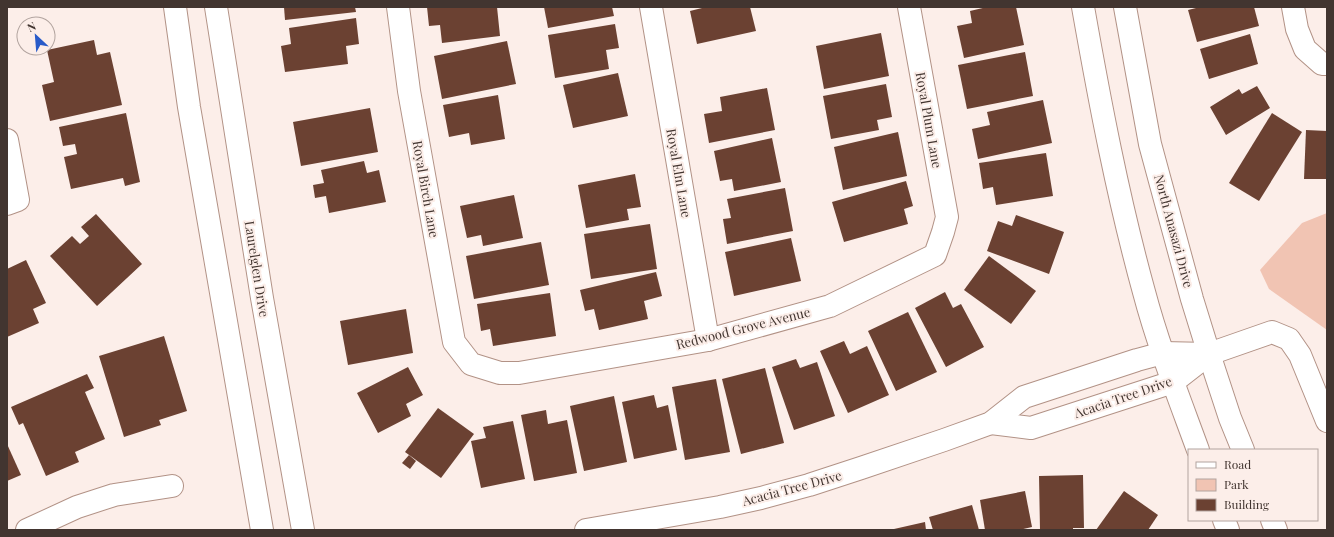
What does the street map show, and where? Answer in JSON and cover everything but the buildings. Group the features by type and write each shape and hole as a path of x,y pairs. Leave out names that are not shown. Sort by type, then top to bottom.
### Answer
{"street":[{"path":"175,7 189,107 262,530"},
{"name":"Laurelglen Drive","path":"216,7 262,298 304,530"},
{"name":"Royal Birch Lane","path":"398,7 409,91 454,342 471,364"},
{"name":"Royal Elm Lane","path":"651,7 708,340"},
{"name":"Royal Plum Lane","path":"909,7 947,217 943,232"},
{"path":"1083,7 1108,146 1144,293 1163,353 1198,449"},
{"name":"North Anasazi Drive","path":"1125,7 1150,144 1192,300 1230,418 1243,449"},
{"path":"1293,7 1297,30 1305,49 1324,64"},
{"path":"7,140 13,202"},
{"name":"Redwood Grove Avenue","path":"471,364 500,373 519,373 708,340 830,306 935,255 943,232"},
{"path":"1209,354 1272,332 1289,339 1300,355 1327,421"},
{"name":"Acacia Tree Drive","path":"586,530 720,507 761,498 861,468 991,423 1024,397 1137,360 1163,353 1209,354"},
{"name":"Acacia Tree Drive","path":"991,423 1031,428 1173,382 1209,354"},
{"path":"27,530 77,507 114,495 172,486"}],"green space":[{"path":"1327,213 1327,330 1269,289 1260,270 1302,223"}]}
